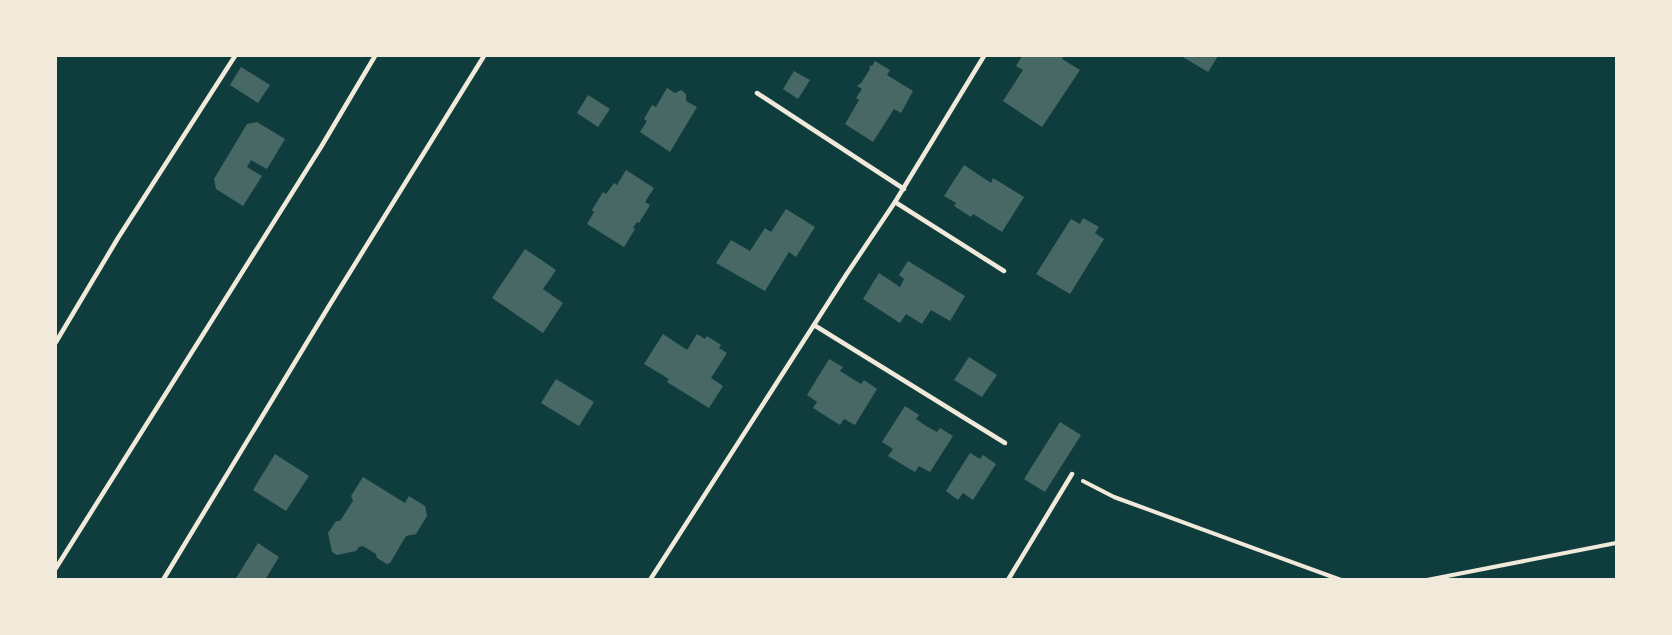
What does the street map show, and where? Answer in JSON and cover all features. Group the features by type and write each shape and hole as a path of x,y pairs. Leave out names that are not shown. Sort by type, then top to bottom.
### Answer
{"lane":[{"path":"56,342 118,238 235,56"},
{"path":"56,568 321,147 375,56"},
{"path":"164,579 328,306 484,56"},
{"path":"650,579 904,189 984,56"},
{"path":"757,93 904,189"},
{"path":"895,202 1004,271"},
{"path":"814,325 1005,443"},
{"path":"1008,579 1072,474"}],"path":[{"path":"1072,474 1114,498 1341,579"},
{"path":"1427,579 1617,543"}],"building":[{"path":"1022,56 1064,56 1062,59 1080,70 1042,127 1003,101 1023,70 1016,66"},
{"path":"1181,56 1218,56 1208,72"},
{"path":"875,61 890,70 887,75 913,91 901,113 894,109 873,142 845,124 859,100 856,98 862,89 857,86"},
{"path":"241,67 270,85 258,103 230,85"},
{"path":"794,71 810,80 798,99 783,89"},
{"path":"667,88 675,93 681,90 686,94 686,101 697,107 670,152 640,132 647,121 644,119 652,105 656,107"},
{"path":"588,95 610,109 598,127 577,113"},
{"path":"257,122 285,139 267,169 251,160 247,167 262,176 243,206 216,189 214,179 247,124"},
{"path":"964,165 991,183 993,178 1024,197 1002,232 973,214 971,217 954,206 956,203 944,196"},
{"path":"626,170 654,188 645,202 650,205 639,223 637,222 633,228 635,229 624,247 587,224 603,192 606,194 614,183 617,185"},
{"path":"786,209 815,227 796,257 789,252 765,291 716,263 731,240 750,251 765,228 771,232"},
{"path":"1083,218 1099,227 1095,233 1104,239 1070,294 1036,274 1071,219 1080,224"},
{"path":"525,249 556,270 543,289 563,303 543,333 492,298"},
{"path":"908,261 965,296 950,321 931,310 922,324 906,314 900,323 863,299 879,273 900,287 904,279 899,275"},
{"path":"663,334 687,350 697,334 705,339 707,336 721,345 719,348 727,353 711,378 723,386 709,408 667,382 669,379 644,364"},
{"path":"969,357 997,375 982,397 954,380"},
{"path":"829,359 843,367 840,371 861,384 864,380 877,389 855,425 844,419 840,425 813,408 817,402 807,395"},
{"path":"556,379 594,402 579,426 541,403"},
{"path":"905,406 919,415 916,419 926,426 937,432 940,428 953,436 930,472 919,466 915,472 888,456 893,449 882,442"},
{"path":"1060,422 1081,435 1045,492 1024,479"},
{"path":"970,453 980,459 983,455 996,464 973,500 963,493 958,500 946,491"},
{"path":"275,454 309,476 286,511 253,490"},
{"path":"363,477 405,503 409,496 425,506 427,516 416,534 406,536 390,563 387,564 363,546 356,551 337,555 332,552 328,533 336,521 340,521 353,501 351,496"},
{"path":"258,543 279,557 265,580 238,580 236,578"}]}
